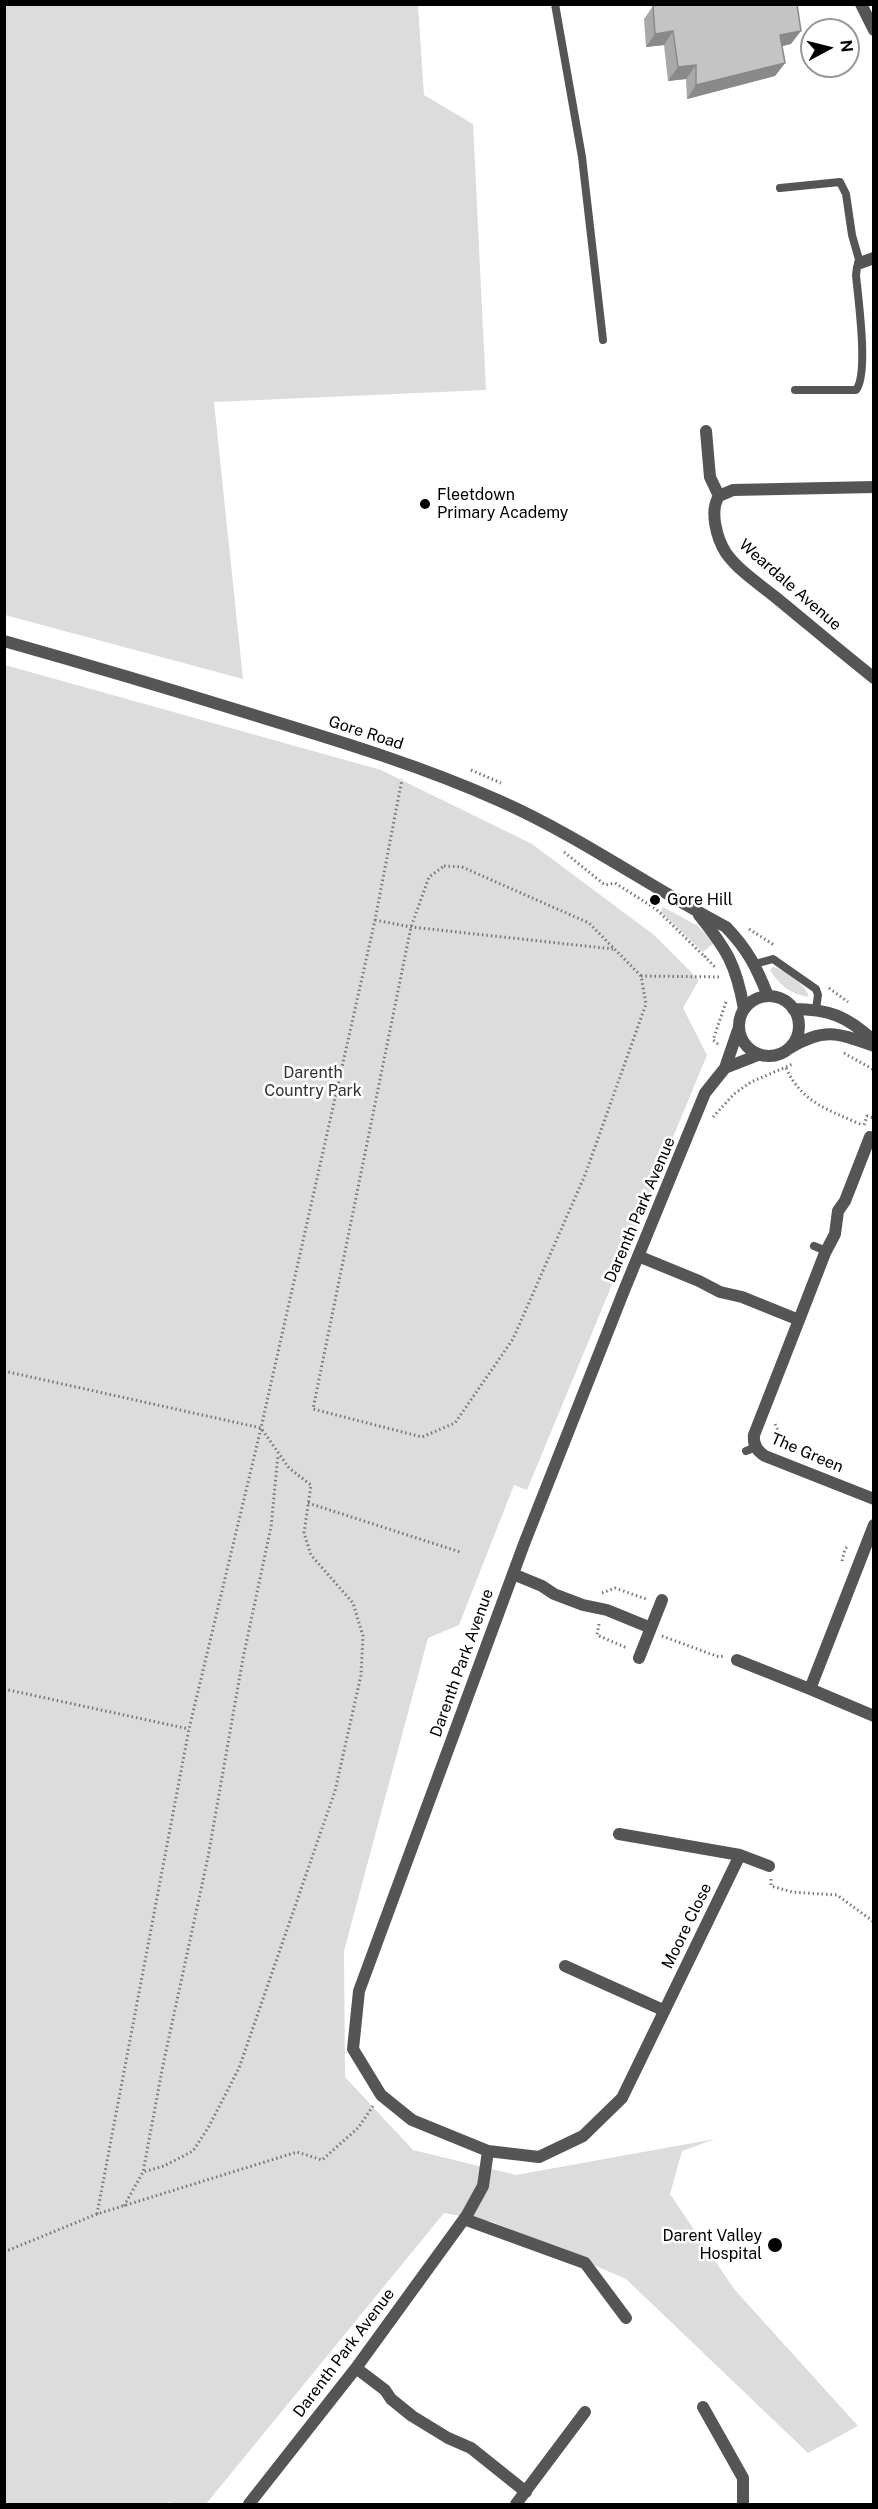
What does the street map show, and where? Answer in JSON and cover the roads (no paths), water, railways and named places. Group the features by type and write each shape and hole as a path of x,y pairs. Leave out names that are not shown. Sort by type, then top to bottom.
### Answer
{"street":[{"path":"861,4 873,29"},
{"path":"860,263 873,258"},
{"name":"Weardale Avenue","path":"706,430 710,477 718,496 714,508 717,528 728,555 873,678"},
{"path":"718,496 733,490 873,488"},
{"name":"Gore Road","path":"4,641 298,728 466,786 555,827 726,927 743,945 755,964 768,996"},
{"name":"Gore Road","path":"694,910 722,944 739,980 744,1009"},
{"path":"786,1050 794,1042 798,1031 798,1020 793,1009 778,997 756,998 744,1009 738,1030 742,1041 758,1054 776,1055 786,1050 808,1037 824,1034 873,1043"},
{"path":"793,1009 816,1009 855,1024 873,1043"},
{"name":"Darenth Park Avenue","path":"249,2505 356,2368 464,2219 483,2186 488,2151 412,2120 381,2095 353,2049 359,1991 513,1574 638,1256 705,1093 725,1068 738,1030"},
{"name":"Darenth Park Avenue","path":"725,1068 758,1054"},
{"name":"The Green","path":"873,1138 870,1137 845,1202 838,1211 835,1234 820,1248 799,1320 754,1435 751,1449 873,1499"},
{"path":"638,1256 720,1292 735,1294 799,1320"},
{"path":"810,1689 873,1525"},
{"path":"513,1574 542,1586 554,1594 583,1605 607,1610 651,1628"},
{"path":"639,1658 662,1600"},
{"path":"736,1660 873,1716"},
{"path":"619,1833 740,1856 769,1866"},
{"name":"Moore Close","path":"488,2151 539,2157 583,2136 622,2098 740,1856"},
{"path":"565,1966 663,2010"},
{"path":"464,2219 585,2263 626,2318"},
{"path":"356,2368 385,2390 391,2399 412,2416 448,2438 471,2448 526,2492"},
{"path":"704,2407 743,2478 742,2505"},
{"path":"516,2505 585,2412"}],"lane":[{"path":"555,4 582,157 603,340"},
{"path":"780,188 840,182 846,194 852,235 860,263 856,275 862,364 860,384 856,390 795,390"},
{"path":"755,964 773,959 816,989 818,994 816,1009"}],"place":[{"name":"Fleetdown Primary Academy","path":"425,504"},
{"name":"Gore Hill","path":"655,900"},
{"name":"Darent Valley Hospital","path":"775,2245"}],"park label":[{"name":"Darenth Country Park","path":"313,1082"}]}
